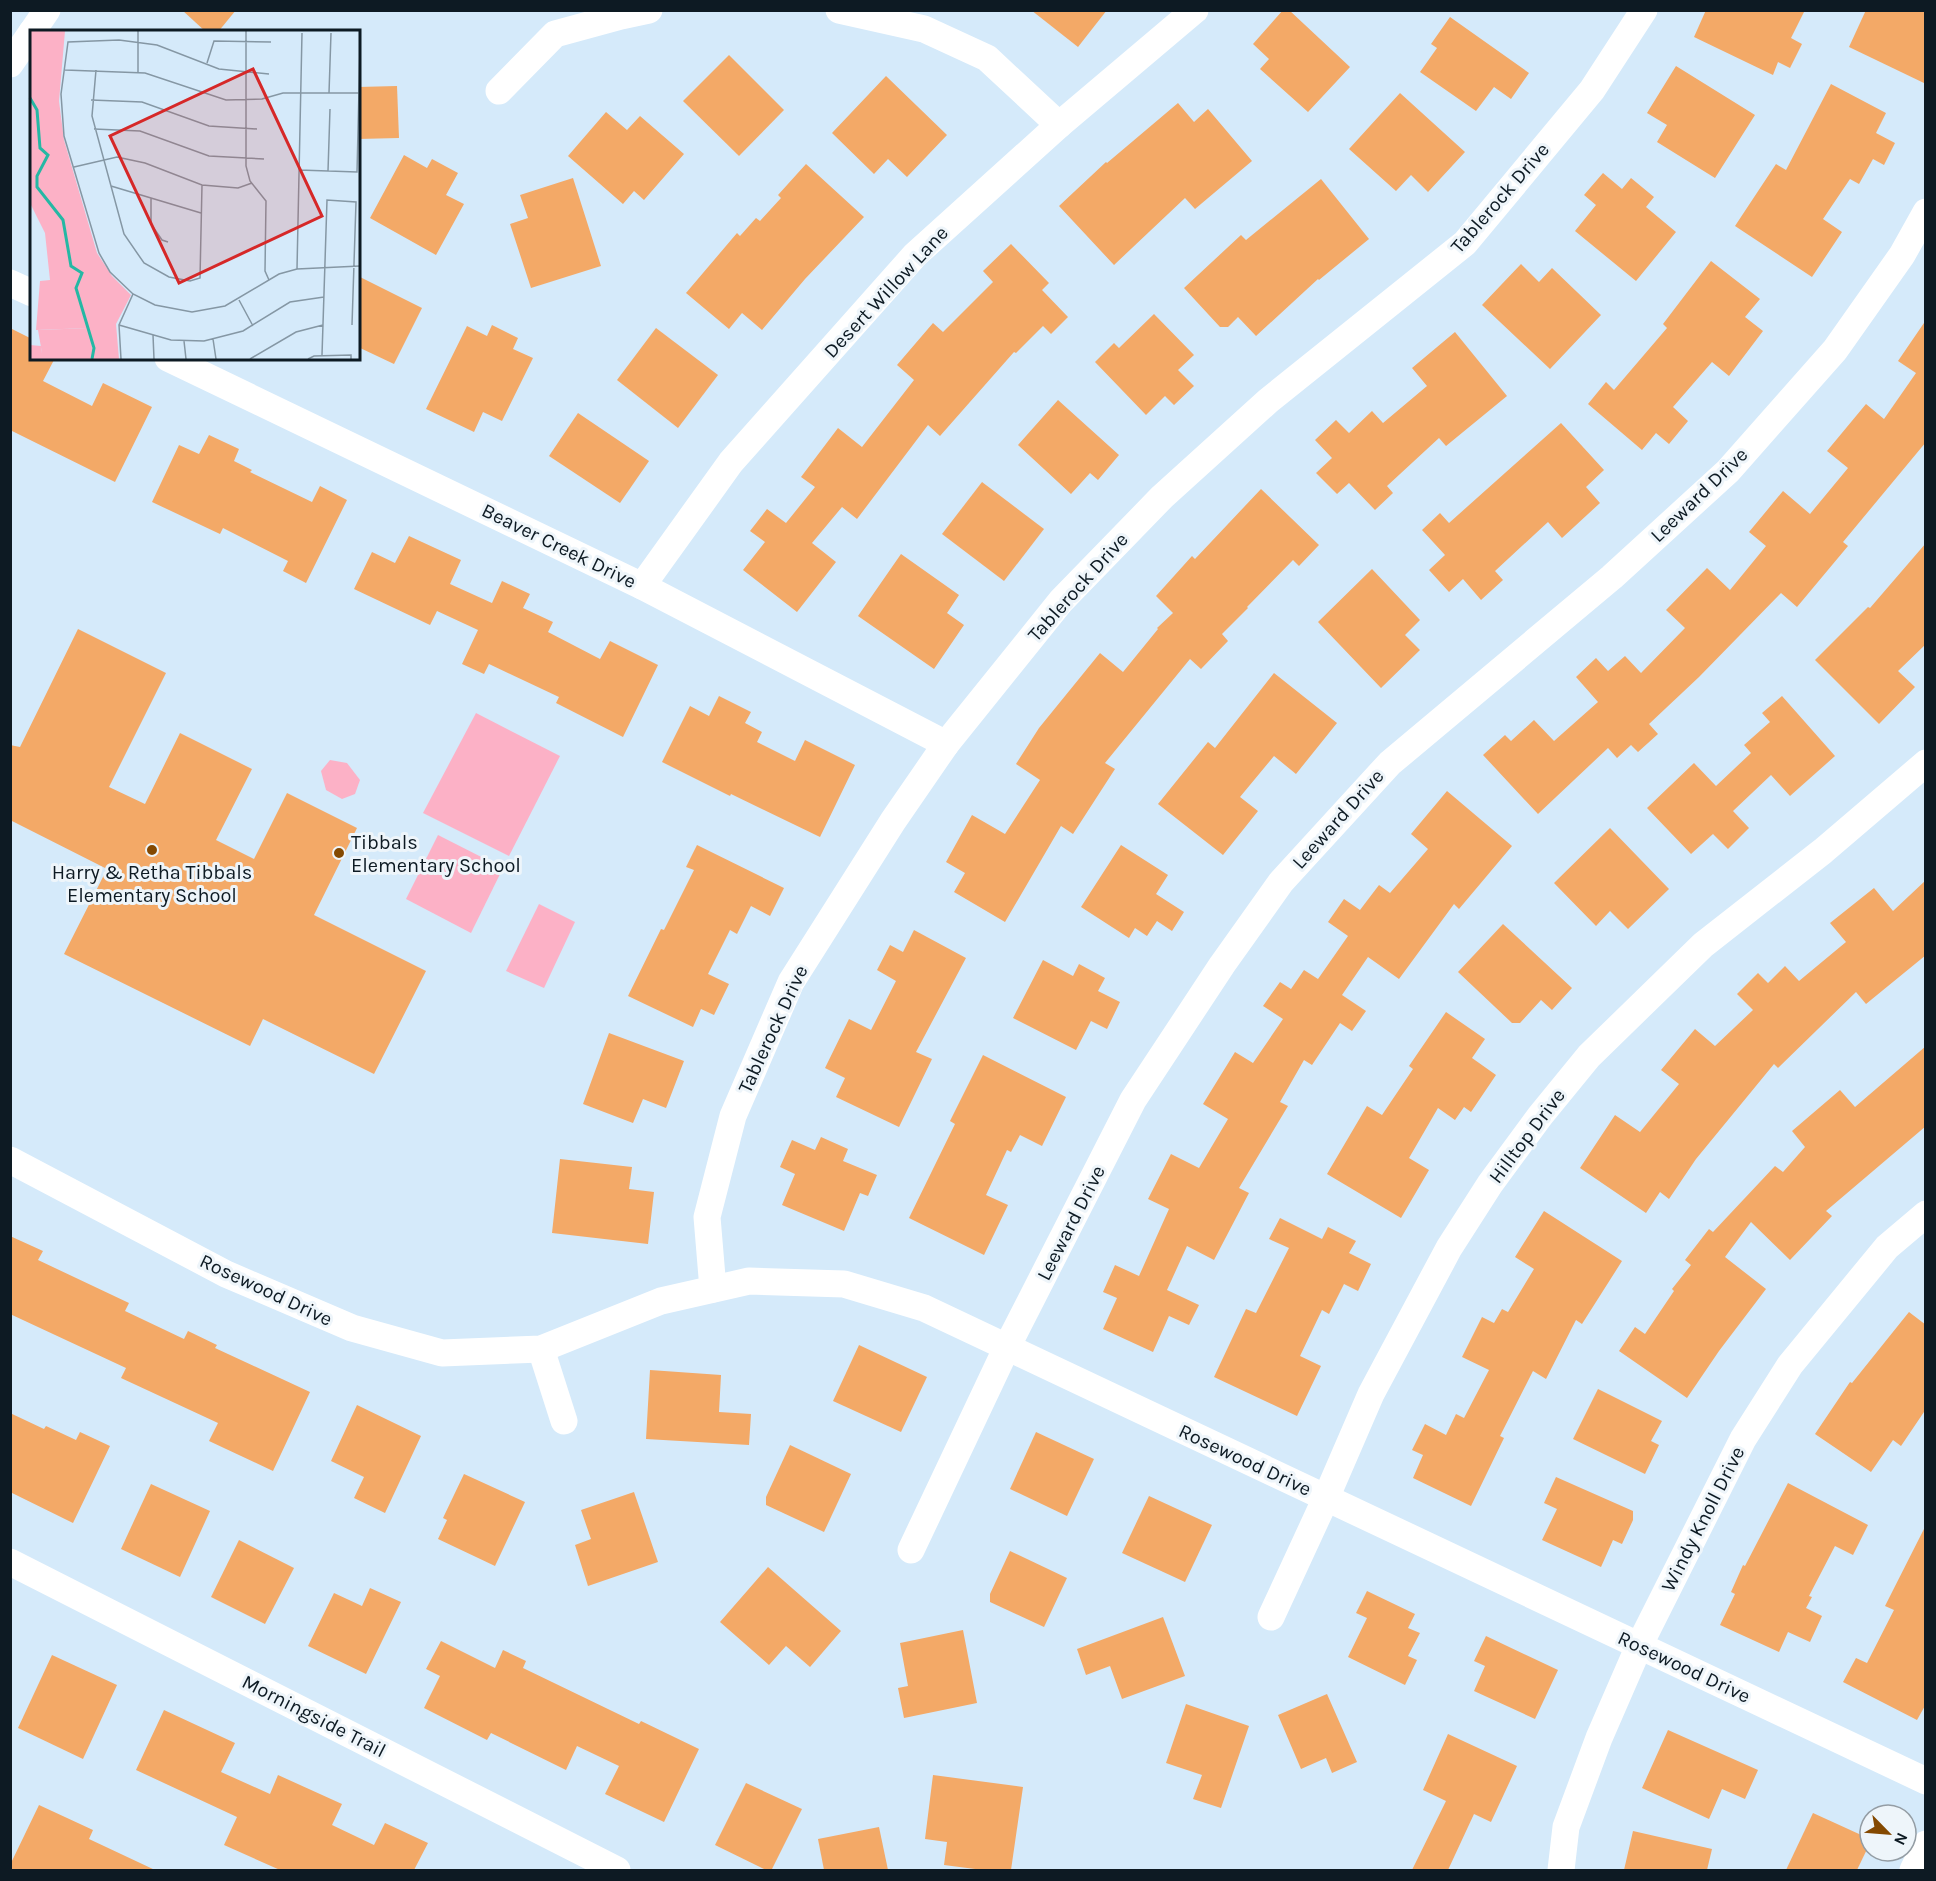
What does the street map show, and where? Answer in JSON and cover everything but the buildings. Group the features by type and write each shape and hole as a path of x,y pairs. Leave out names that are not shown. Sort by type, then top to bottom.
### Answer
{"street":[{"path":"33,30 46,10"},
{"path":"499,92 555,34 649,10"},
{"path":"839,10 924,29 987,58 1059,125"},
{"name":"Desert Willow Lane","path":"642,586 731,462 915,255 1059,125 1195,10"},
{"name":"Tablerock Drive","path":"713,1289 707,1217 733,1116 791,982 893,821 946,744 1061,601 1161,497 1268,401 1465,243 1592,90 1644,10"},
{"path":"10,64 30,35"},
{"name":"Leeward Drive","path":"911,1550 1007,1347 1133,1100 1222,965 1281,882 1390,763 1612,577 1728,471 1835,350 1902,255 1926,212"},
{"path":"10,283 30,292"},
{"name":"Beaver Creek Drive","path":"172,360 642,586 946,744"},
{"name":"Hilltop Drive","path":"1271,1617 1371,1394 1449,1248 1490,1184 1540,1116 1582,1065 1703,945 1823,851 1926,763"},
{"name":"Rosewood Drive","path":"10,1160 226,1274 352,1328 442,1353 541,1350 661,1301 749,1281 844,1284 924,1308 1926,1781"},
{"name":"Windy Knoll Drive","path":"1562,1870 1566,1827 1599,1738 1639,1646 1743,1439 1790,1365 1887,1247 1926,1214"},
{"path":"541,1350 564,1421"},
{"name":"Morningside Trail","path":"10,1562 613,1870"},
{"path":"1913,1870 1926,1844"}],"shaded area":[{"path":"476,713 560,756 509,856 423,813"},
{"path":"330,760 347,763 360,780 355,794 342,799 326,790 321,771"},
{"path":"438,835 503,868 471,933 406,899"},
{"path":"539,904 575,922 544,988 506,971"}],"place":[{"name":"Harry & Retha Tibbals Elementary School","path":"152,850"},
{"name":"Tibbals Elementary School","path":"339,853"}]}
